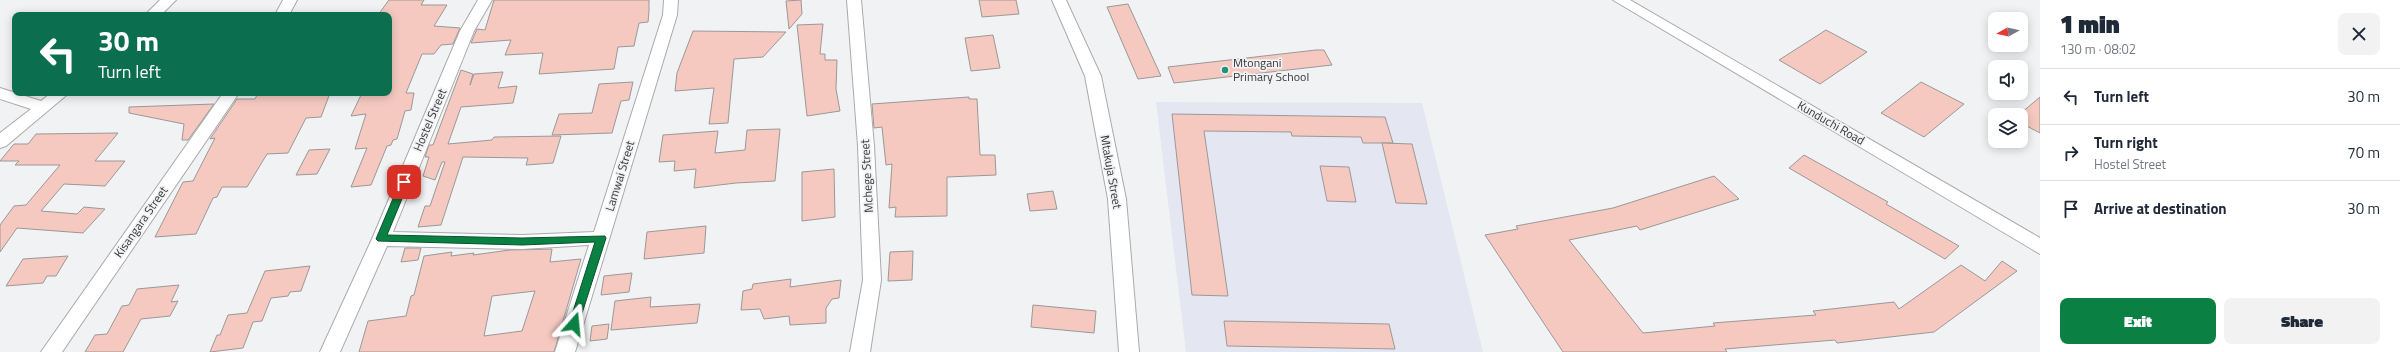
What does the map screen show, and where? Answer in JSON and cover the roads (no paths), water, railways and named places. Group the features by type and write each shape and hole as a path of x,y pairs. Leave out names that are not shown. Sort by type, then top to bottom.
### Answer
{"street":[{"path":"155,12 169,0"},
{"path":"284,12 290,0"},
{"name":"Hostel Street","path":"330,352 381,239 468,31 485,0"},
{"name":"Lamwai Street","path":"565,352 670,15 671,0"},
{"name":"Mchege Street","path":"854,0 866,146 872,280 860,352"},
{"name":"Mtakuja Street","path":"1060,0 1092,76 1117,199 1129,352"},
{"name":"Kunduchi Road","path":"1620,0 2040,248"},
{"path":"0,93 44,107"},
{"path":"0,142 57,96"},
{"name":"Kisangara Street","path":"51,352 229,96"},
{"path":"381,239 522,242 601,238"}],"place":[{"name":"Mtongani Primary School","path":"1225,70"}]}
